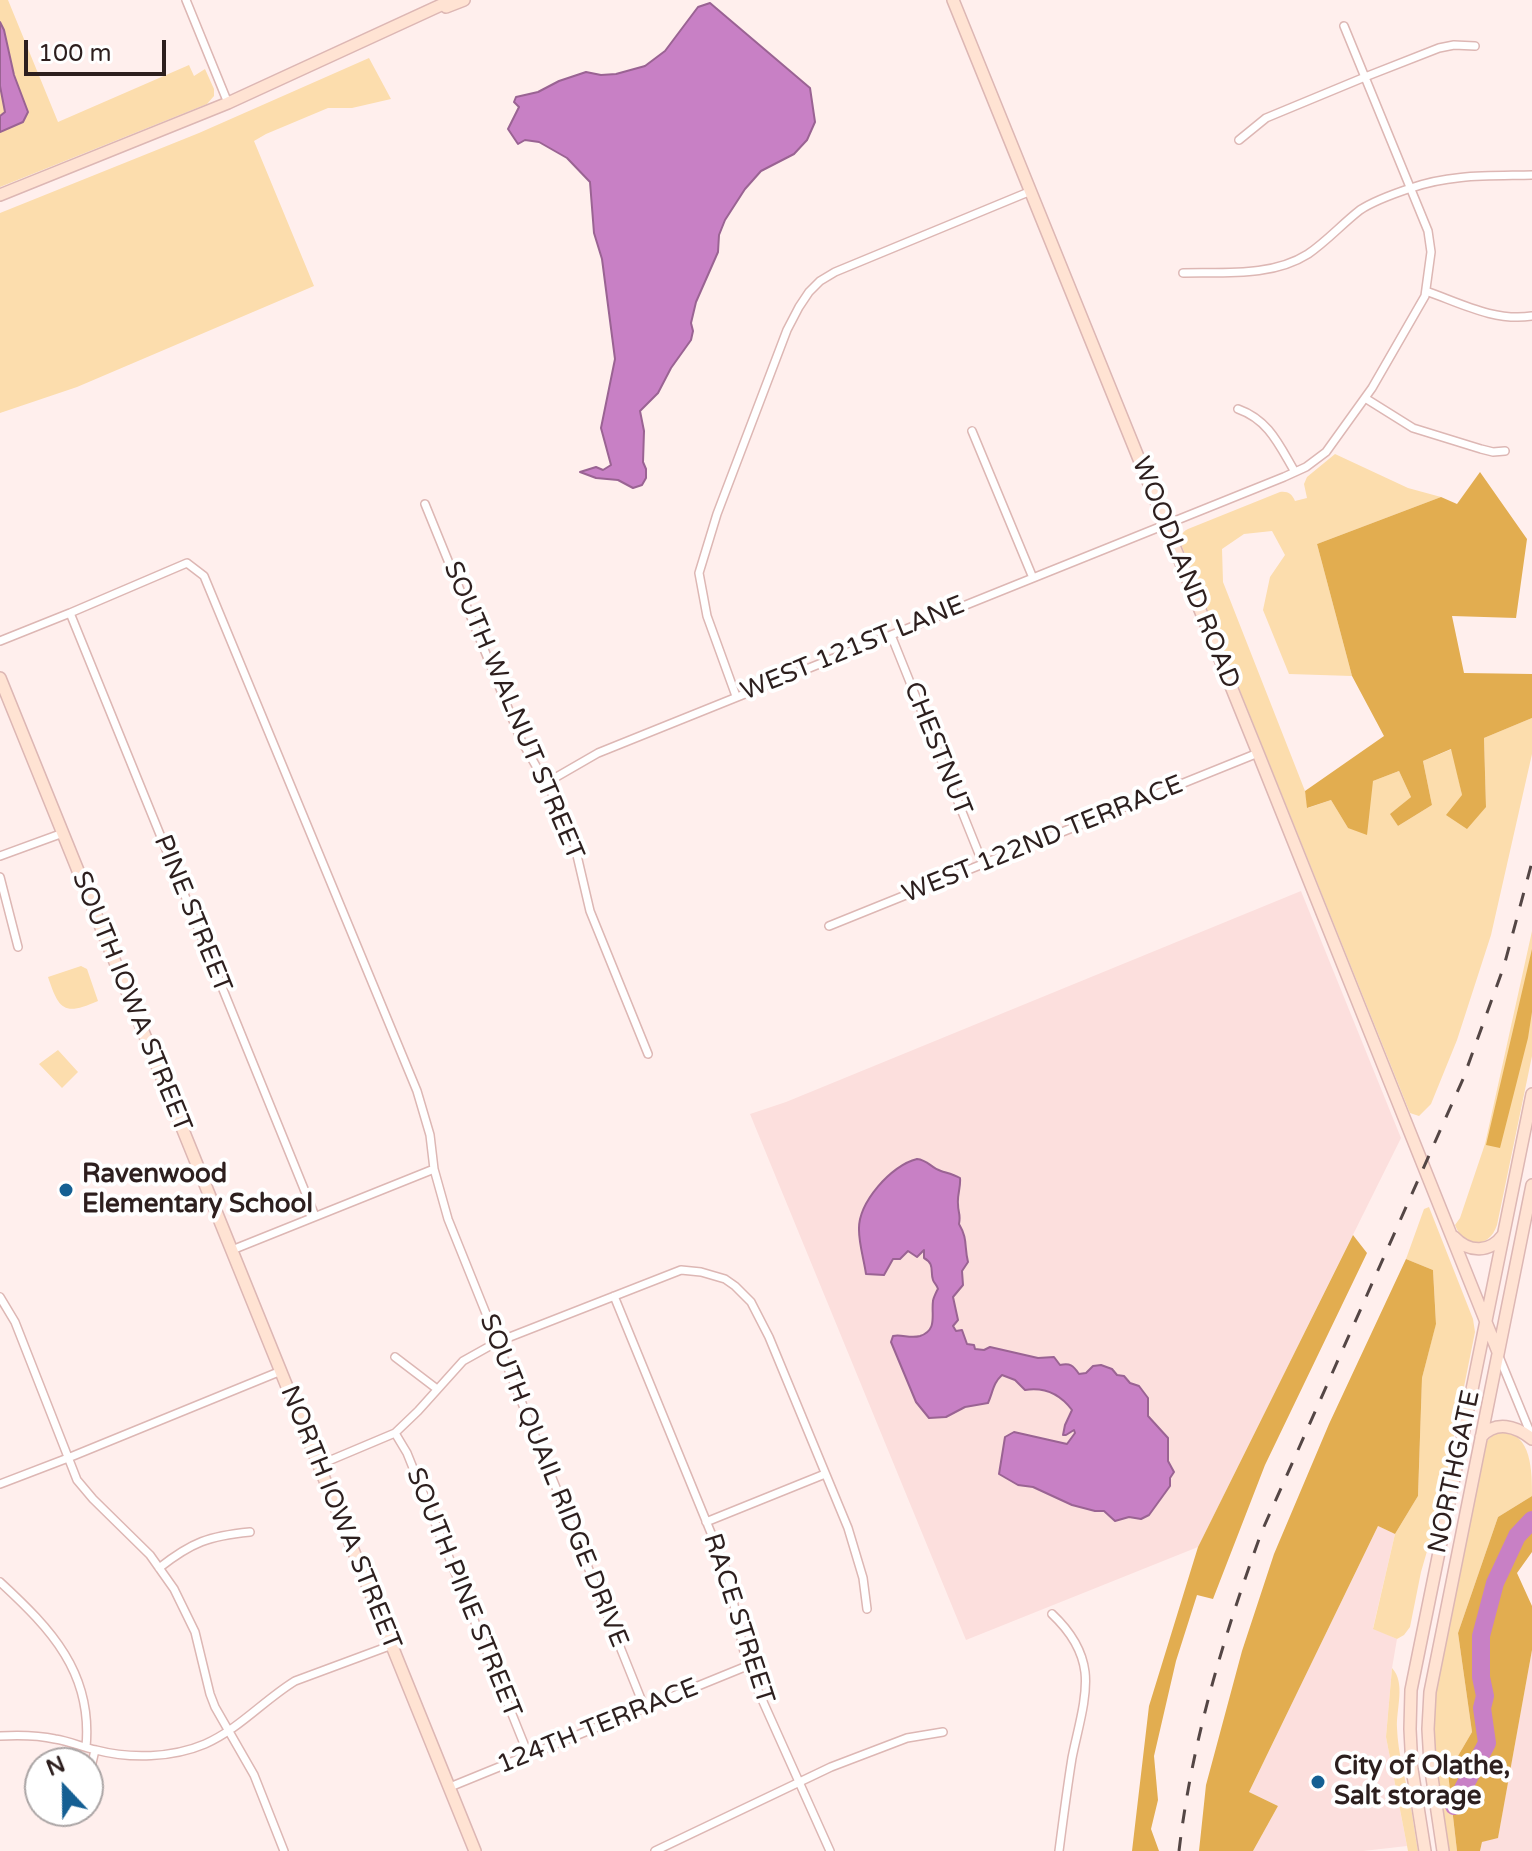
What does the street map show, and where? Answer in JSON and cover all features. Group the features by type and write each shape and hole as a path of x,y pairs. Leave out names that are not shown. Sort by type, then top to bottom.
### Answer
{"main road":[{"path":"0,195 228,103 452,0"},
{"path":"371,37 464,0"},
{"name":"WOODLAND ROAD","path":"953,0 1498,1352"},
{"name":"SOUTH IOWA STREET","path":"0,678 281,1371"},
{"name":"NORTHGATE","path":"1425,1851 1412,1769 1411,1690 1532,1094"},
{"name":"NORTHGATE","path":"1443,1851 1430,1764 1430,1692 1532,1185"},
{"path":"1450,1232 1462,1246 1476,1249 1491,1246 1503,1234"},
{"name":"NORTH IOWA STREET","path":"281,1371 475,1851"},
{"path":"1480,1438 1491,1428 1507,1426 1532,1438"}],"street":[{"path":"186,0 228,103"},
{"path":"1344,26 1428,231 1431,252 1426,291 1496,316 1532,316"},
{"path":"1239,140 1266,118 1365,77 1439,48 1475,46"},
{"path":"1183,273 1256,272 1291,261 1308,254 1362,209 1411,188 1448,177 1532,175"},
{"path":"736,696 707,616 699,573 717,514 787,330 799,307 809,292 828,276 852,264 1031,191"},
{"name":"WEST 121ST LANE","path":"546,783 598,753 1306,467 1326,452 1365,398 1426,291"},
{"path":"1365,398 1413,428 1481,449 1505,451"},
{"path":"1238,409 1264,424 1295,472"},
{"path":"972,431 1033,578"},
{"name":"SOUTH WALNUT STREET","path":"425,504 521,740 572,834 590,911 648,1054"},
{"name":"SOUTH QUAIL RIDGE DRIVE","path":"70,613 187,563 204,576 417,1091 430,1135 440,1194 461,1253 645,1709"},
{"path":"0,641 70,613"},
{"name":"PINE STREET","path":"70,613 315,1216"},
{"name":"CHESTNUT","path":"891,635 983,864"},
{"name":"WEST 122ND TERRACE","path":"829,926 1258,753"},
{"path":"0,856 63,833"},
{"path":"0,877 18,947"},
{"path":"232,1250 434,1169"},
{"path":"319,1465 395,1433 463,1361 497,1342 681,1270 701,1272 725,1279 735,1286 751,1302 769,1337 848,1528 863,1578 867,1609"},
{"name":"RACE STREET","path":"614,1296 727,1572 747,1666 830,1851"},
{"path":"0,1297 15,1322 77,1480 140,1544 174,1589 195,1632 210,1694 254,1775 284,1851"},
{"path":"1498,1352 1532,1438"},
{"path":"395,1357 437,1389"},
{"name":"NORTH IOWA STREET","path":"2,1483 281,1371"},
{"name":"SOUTH PINE STREET","path":"395,1433 407,1453 528,1754"},
{"path":"706,1522 825,1474"},
{"path":"159,1568 201,1541 250,1532"},
{"path":"0,1582 48,1630 72,1667 88,1715 90,1747"},
{"path":"1052,1614 1065,1626 1079,1650 1086,1686 1059,1851"},
{"path":"104,1751 138,1756 190,1750 218,1738 295,1681 392,1645"},
{"name":"124TH TERRACE","path":"450,1787 747,1666"},
{"path":"655,1851 882,1746 943,1732"},
{"path":"0,1736 39,1736 84,1747"}],"shaded area":[{"path":"0,0 8,0 58,122 189,65 194,76 205,69 214,96 207,104 0,187"},
{"path":"710,3 810,88 815,122 807,140 794,154 761,171 725,220 719,235 718,252 696,302 691,340 658,393 640,411 646,478 642,485 633,488 618,480 596,478 580,472 596,467 603,470 611,465 601,428 615,359 602,259 594,233 590,182 567,158 539,142 525,140 518,144 508,129 519,107 514,102 516,97 538,92 586,72 616,74 645,66 665,51 698,7"},
{"path":"0,22 28,112 23,122 0,132 0,116 5,112 0,86"},
{"path":"369,58 391,99 352,108 328,108 254,141 314,286 77,387 0,413 0,213 199,133"},
{"path":"1335,454 1408,488 1441,497 1317,544 1352,676 1289,674 1263,610 1270,577 1285,555 1272,531 1244,534 1222,549 1223,582 1305,791 1308,808 1331,800 1348,828 1373,781 1399,771 1411,797 1391,814 1398,826 1432,805 1423,761 1452,749 1462,795 1486,807 1484,738 1532,718 1532,754 1491,935 1457,1040 1431,1104 1419,1116 1410,1113 1181,544 1182,535 1188,529 1280,492 1293,496 1295,501 1307,498 1304,484 1307,477"},
{"path":"1480,472 1527,539 1516,618 1452,616 1464,673 1532,674 1532,718 1484,738 1486,807 1467,829 1446,815 1462,795 1451,749 1423,761 1432,805 1398,826 1390,814 1411,797 1399,771 1373,781 1367,835 1348,828 1331,800 1307,808 1305,791 1384,736 1352,676 1317,544 1441,497 1457,504"},
{"path":"1301,891 1401,1138 1198,1547 966,1640 750,1114"},
{"path":"1532,931 1532,1056 1497,1225 1483,1242 1470,1242 1455,1225 1485,1144"},
{"path":"1532,949 1532,1012 1528,1038 1500,1148 1486,1145"},
{"path":"81,966 87,969 98,1001 77,1008 64,1007 48,977"},
{"path":"58,1050 78,1072 62,1088 39,1064"},
{"path":"917,1159 960,1178 959,1224 965,1238 968,1262 962,1271 963,1285 953,1297 958,1320 953,1326 956,1331 962,1330 967,1344 974,1345 975,1349 990,1347 1038,1358 1054,1357 1060,1365 1071,1365 1079,1374 1101,1365 1139,1386 1148,1398 1148,1416 1168,1438 1168,1461 1174,1472 1170,1486 1149,1515 1141,1519 1129,1517 1115,1521 1104,1511 1072,1505 1033,1487 1018,1485 999,1474 1005,1437 1014,1432 1067,1444 1075,1433 1074,1430 1063,1435 1072,1410 1051,1393 1025,1390 1015,1380 1002,1375 988,1403 965,1407 946,1417 929,1418 916,1402 891,1342 893,1336 920,1336 929,1330 933,1300 938,1289 931,1265 924,1258 924,1250 917,1257 908,1251 900,1259 893,1259 884,1275 866,1274 859,1230 864,1208 878,1187 897,1169"},
{"path":"1429,1207 1473,1319 1475,1332 1440,1506 1421,1572 1410,1627 1397,1639 1373,1629 1395,1534 1418,1496 1422,1378 1436,1323 1433,1270 1406,1259 1424,1209"},
{"path":"1353,1235 1367,1253 1265,1465 1213,1599 1197,1595 1176,1661 1154,1756 1158,1800 1151,1829 1159,1851 1132,1851 1149,1706 1198,1547"},
{"path":"1406,1259 1433,1270 1436,1324 1422,1378 1418,1496 1395,1534 1378,1526 1249,1792 1278,1806 1253,1851 1199,1851 1206,1785 1242,1651 1274,1554 1329,1424"},
{"path":"1501,1432 1511,1434 1524,1446 1530,1465 1532,1496 1498,1517 1458,1633 1472,1732 1448,1773 1457,1851 1448,1851 1435,1756 1434,1697 1486,1442"},
{"path":"1532,1496 1532,1552 1517,1573 1532,1606 1532,1650 1498,1838 1482,1842 1480,1851 1457,1851 1448,1773 1472,1732 1458,1633 1498,1517"},
{"path":"1378,1526 1395,1534 1373,1628 1397,1639 1386,1737 1407,1846 1363,1851 1253,1851 1278,1806 1249,1792"},
{"path":"1532,1650 1532,1851 1480,1851 1482,1842 1498,1837"},
{"path":"1392,1668 1399,1681 1397,1721 1400,1756 1418,1851 1408,1851 1386,1737"}],"waterway":[{"path":"1454,1806 1487,1743 1482,1708 1485,1696 1481,1677 1481,1636 1495,1583 1517,1536 1532,1520"}],"railway":[{"path":"1179,1851 1201,1728 1248,1570 1262,1531 1463,1079 1504,966 1532,862"}],"place":[{"name":"Ravenwood Elementary School","path":"66,1190"},
{"name":"City of Olathe, Salt storage","path":"1318,1782"}]}
